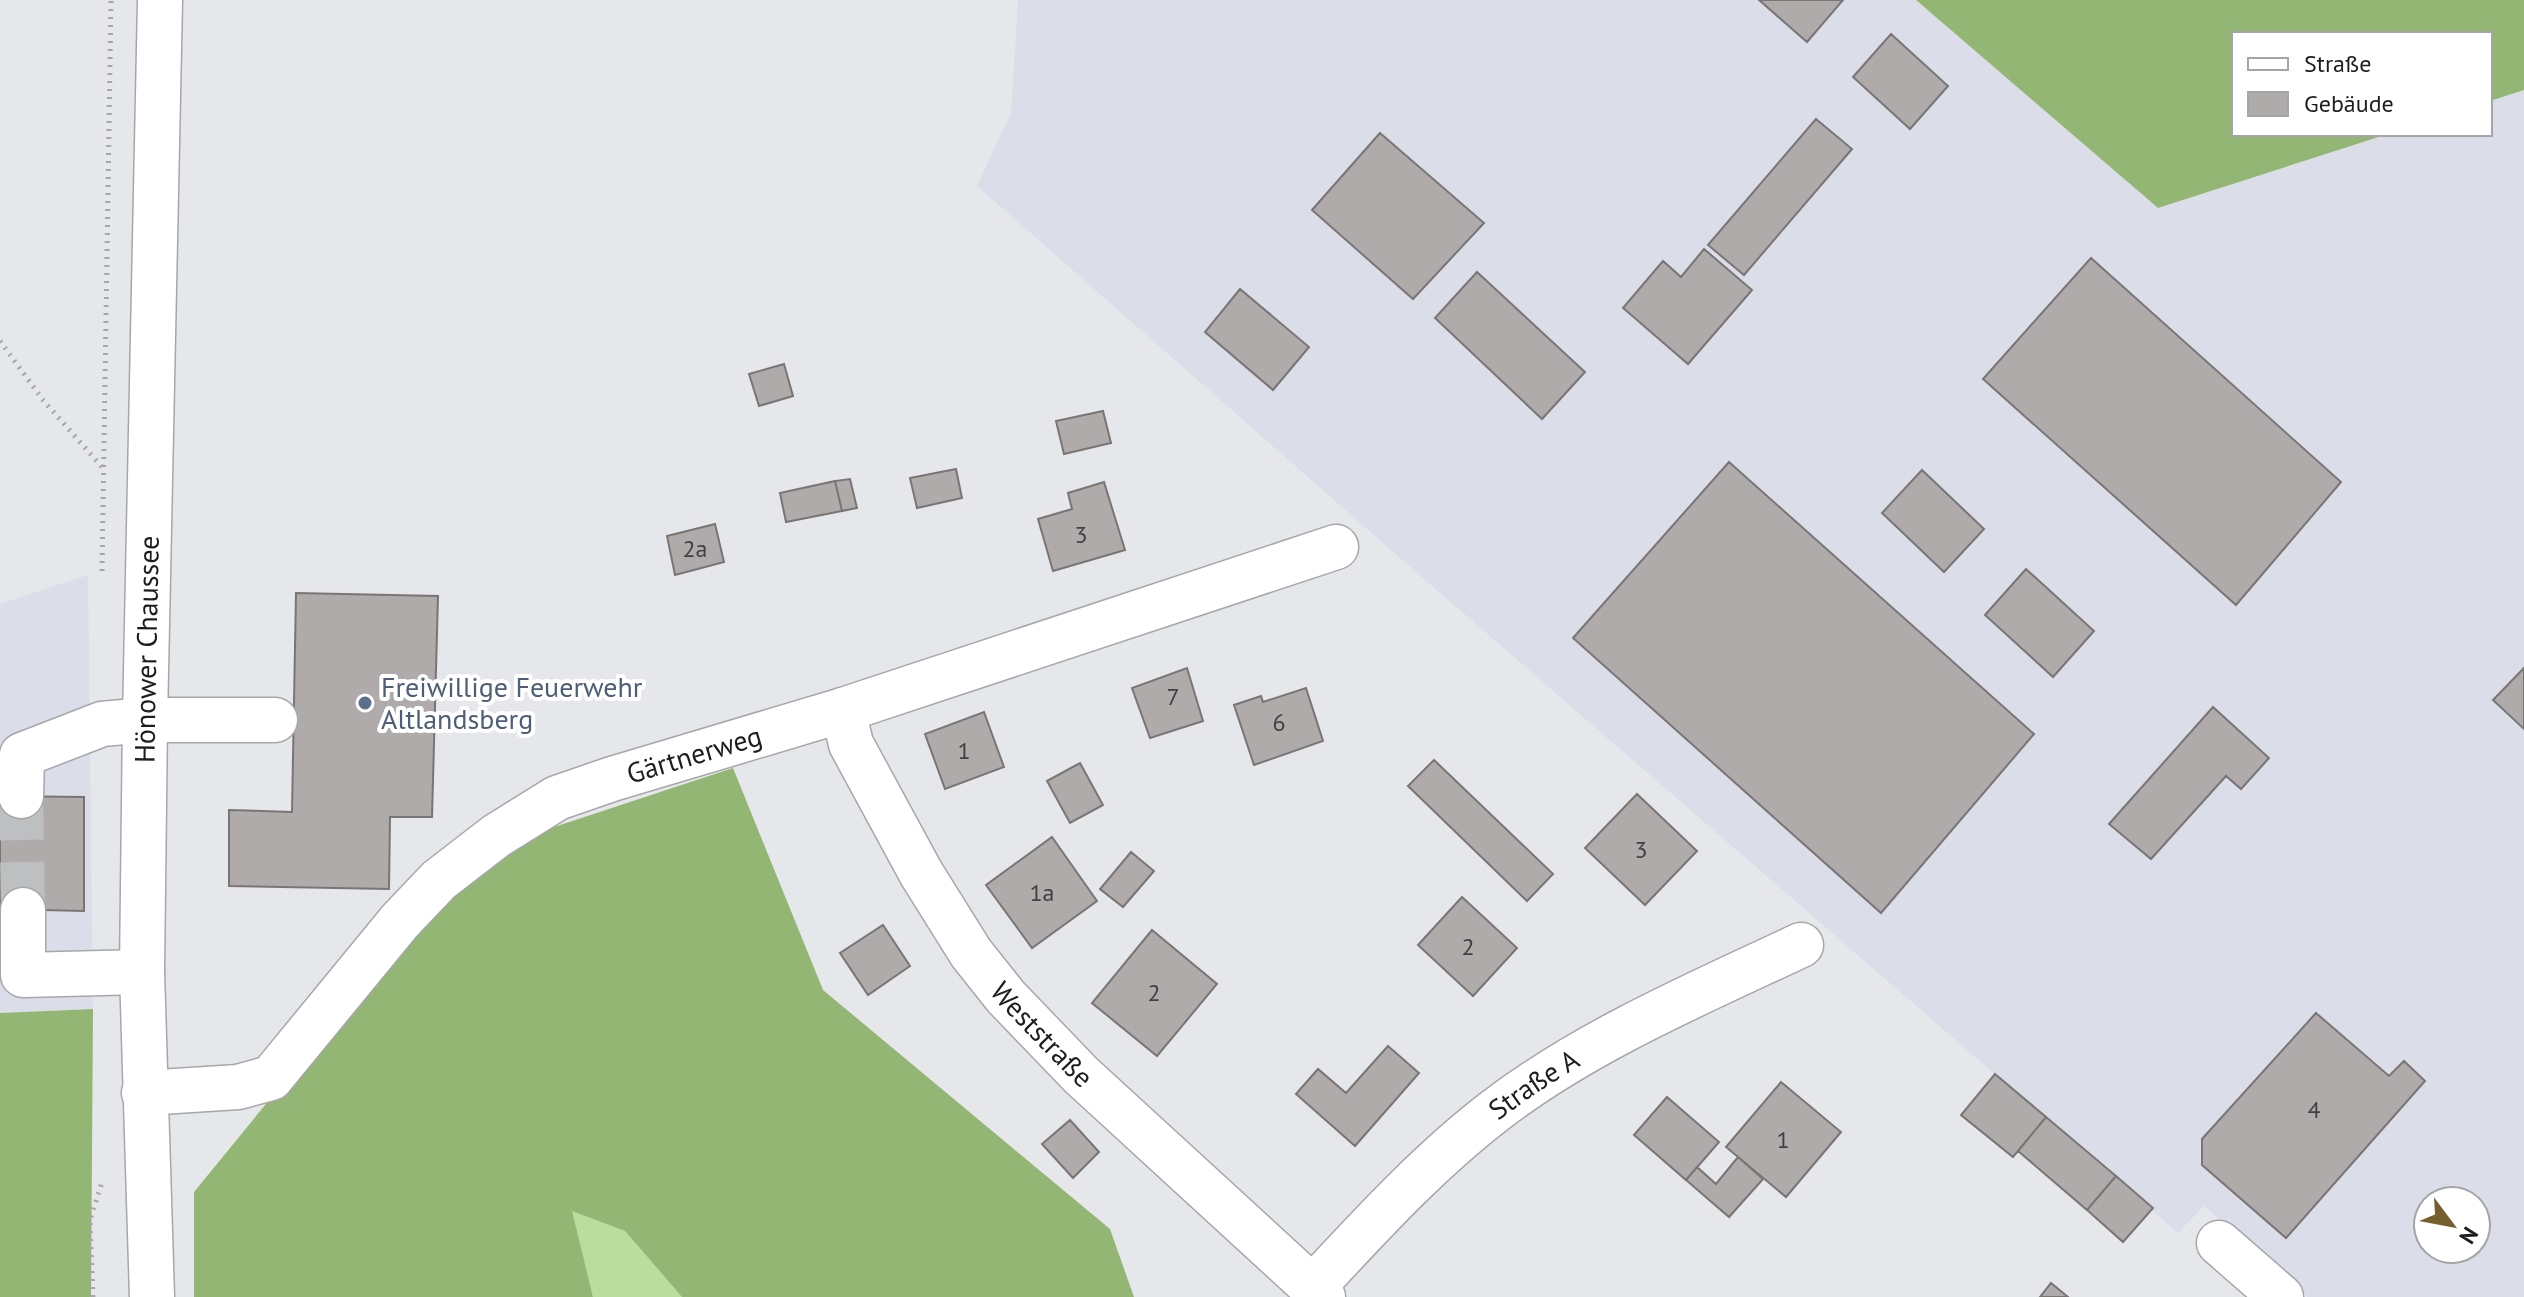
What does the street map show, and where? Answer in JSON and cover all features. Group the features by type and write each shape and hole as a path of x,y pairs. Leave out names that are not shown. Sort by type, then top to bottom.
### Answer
{"street":[{"name":"Hönower Chaussee","path":"152,1297 142,972 160,0"},
{"name":"Gärtnerweg","path":"144,1093 238,1087 271,1078 400,921 439,880 496,836 557,798 843,710 1336,547"},
{"name":"Weststraße","path":"843,710 851,744 921,873 971,953 997,986 1081,1075 1317,1292"},
{"path":"21,796 22,755 102,724 145,720 275,720"},
{"path":"23,910 23,975 142,972"},
{"name":"Straße A","path":"1317,1292 1445,1151 1499,1108 1550,1074 1658,1011 1801,945"},
{"path":"2219,1243 2281,1297"}],"path":[{"path":"0,341 43,400 102,468"}],"shaded area":[{"path":"1018,0 1916,0 2158,208 2382,136 2492,136 2492,100 2524,90 2524,1297 2308,1297 2204,1206 2178,1233 1417,573 977,186 1011,113"},
{"path":"88,575 93,1009 0,1013 0,604"}],"green space":[{"path":"1916,0 2524,0 2524,90 2492,100 2492,32 2232,32 2232,136 2382,136 2158,208"},
{"path":"733,768 823,990 1110,1229 1134,1297 682,1297 625,1231 572,1211 593,1297 194,1297 194,1192 418,918 542,831"},
{"path":"93,1009 91,1297 0,1297 0,1013"},
{"path":"571,1210 625,1231 682,1297 593,1297"}],"building":[{"path":"1759,0 1843,0 1807,42"},
{"path":"1891,34 1948,86 1910,129 1853,77"},
{"path":"1816,119 1852,149 1744,275 1708,245"},
{"path":"1380,133 1484,223 1413,299 1312,210"},
{"path":"1704,249 1752,290 1688,364 1623,308 1663,261 1681,277"},
{"path":"2091,258 2341,482 2236,605 1983,379"},
{"path":"1477,272 1585,372 1542,419 1435,318"},
{"path":"1240,289 1309,347 1273,390 1205,332"},
{"path":"784,364 793,396 759,406 749,374"},
{"path":"1103,411 1111,443 1064,454 1056,421"},
{"path":"1729,462 2034,734 1881,913 1573,638"},
{"path":"956,469 962,498 917,508 910,478"},
{"path":"1922,470 1984,529 1944,572 1882,513"},
{"path":"850,479 857,508 842,511 835,481"},
{"path":"835,481 842,511 786,522 780,493"},
{"path":"1104,482 1125,550 1053,571 1038,519 1072,509 1068,493"},
{"path":"715,524 724,562 675,575 667,536"},
{"path":"2026,569 2094,631 2053,677 1985,615"},
{"name":"Freiwillige Feuerwehr Altlandsberg","path":"296,593 438,596 432,817 390,817 389,889 229,886 229,810 292,812"},
{"path":"1187,668 1203,721 1150,738 1132,688"},
{"path":"2524,668 2524,729 2493,700"},
{"path":"1306,688 1323,741 1254,765 1234,705 1261,696 1263,702"},
{"path":"2213,707 2269,758 2241,789 2226,776 2151,859 2109,824"},
{"path":"984,712 1004,767 945,789 925,734"},
{"path":"1434,760 1553,874 1527,901 1408,786"},
{"path":"1080,763 1103,805 1070,823 1047,781"},
{"path":"1637,794 1697,851 1645,905 1585,848"},
{"path":"0,796 84,797 84,911 0,909"},
{"path":"1052,837 1097,901 1032,948 986,885"},
{"path":"1131,852 1154,871 1123,907 1100,889"},
{"path":"1462,897 1517,948 1473,996 1418,945"},
{"path":"883,925 910,966 868,995 840,953"},
{"path":"1152,930 1217,984 1157,1056 1092,1003"},
{"path":"2316,1013 2389,1076 2404,1061 2425,1081 2286,1238 2202,1165 2202,1139"},
{"path":"1388,1046 1419,1073 1355,1146 1296,1094 1318,1069 1346,1093"},
{"path":"1995,1074 2046,1117 2013,1157 1961,1115"},
{"path":"1781,1082 1841,1132 1786,1197 1726,1147"},
{"path":"1667,1097 1719,1142 1686,1180 1634,1135"},
{"path":"2046,1117 2116,1176 2087,1210 2018,1151"},
{"path":"1070,1120 1099,1152 1073,1178 1042,1144"},
{"path":"1738,1157 1763,1179 1729,1217 1686,1180 1697,1167 1716,1184"},
{"path":"2116,1176 2153,1208 2123,1242 2087,1210"},
{"path":"2051,1283 2068,1297 2040,1297"}],"tunnel":[{"path":"21,796 23,910"}],"place":[{"name":"Freiwillige Feuerwehr Altlandsberg","path":"365,703"}]}
